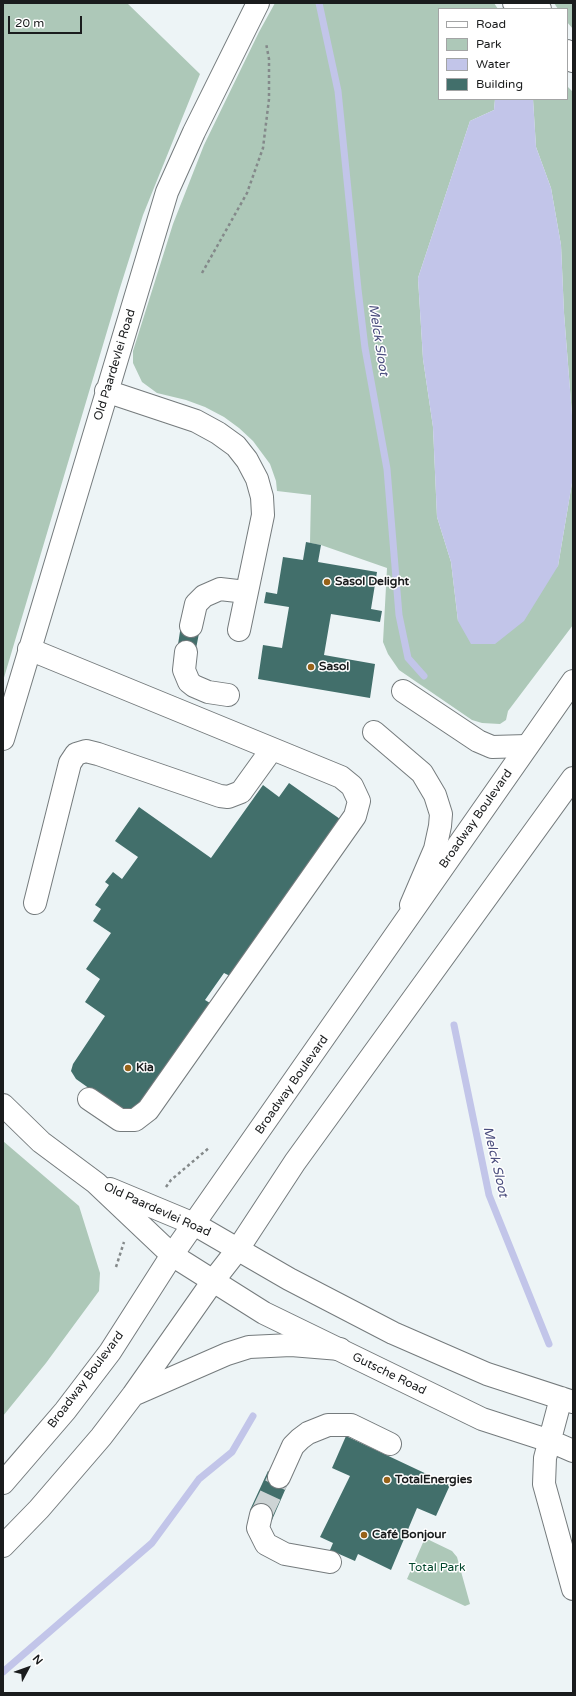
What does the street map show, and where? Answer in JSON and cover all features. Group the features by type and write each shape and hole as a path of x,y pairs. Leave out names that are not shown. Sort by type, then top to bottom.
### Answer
{"main road":[{"name":"Old Paardevlei Road","path":"3,740 106,391 167,192 194,132 258,3"},
{"path":"106,391 196,421 218,433 236,446 247,460 258,479 262,497 263,515 239,630"},
{"path":"191,626 196,604 204,596 220,589 246,592"},
{"path":"29,649 347,781 356,792 359,801 355,816 148,1110 135,1120 120,1120 89,1099"},
{"path":"186,652 184,670 190,682 194,686 208,692 228,695"},
{"name":"Broadway Boulevard","path":"3,1483 65,1411 110,1352 172,1255 573,681"},
{"path":"403,691 478,741 492,747 527,746"},
{"path":"374,732 422,773 435,795 441,814 435,849 401,928"},
{"path":"34,903 70,763 76,754 86,751 98,754 220,796 228,797 241,792 272,749"},
{"path":"3,1546 50,1497 101,1437 213,1281 238,1249 295,1162 573,778"},
{"name":"Old Paardevlei Road","path":"3,1105 41,1142 96,1183 172,1255 213,1281"},
{"name":"Old Paardevlei Road","path":"96,1183 194,1224 238,1249"},
{"path":"238,1249 288,1279 393,1333 487,1374 567,1400 550,1441 545,1458 544,1484 573,1589"},
{"name":"Gutsche Road","path":"213,1281 264,1313 482,1419 573,1450"},
{"path":"132,1395 227,1354 249,1347 291,1345 340,1349"},
{"path":"279,1476 293,1446 308,1433 328,1425 351,1425 390,1444"},
{"path":"261,1515 258,1528 266,1544 285,1554 330,1562"}],"path":[{"path":"202,273 247,193 263,148 269,99 269,59 265,38"}],"green space":[{"path":"3,3 127,3 200,74 143,215 3,681"},
{"path":"275,3 494,3 497,8 438,8 438,100 495,100 494,110 470,121 418,278 423,359 433,427 437,517 451,562 458,621 558,566 573,477 573,625 508,711 506,720 500,724 482,723 472,720 399,670 388,654 383,642 387,568 321,545 310,543 311,495 277,491 276,481 270,464 253,441 239,428 224,417 205,407 186,400 157,393 142,382 133,363 133,351 173,224 204,145 259,32"},
{"path":"554,3 573,3 573,29 568,23 568,8 557,8"},
{"path":"568,87 573,92 573,428 564,313 561,245 551,188 536,147 533,100 568,100"},
{"path":"3,1141 79,1206 100,1273 99,1291 46,1363 3,1416"},
{"name":"Total Park","path":"425,1538 452,1551 457,1557 470,1604 465,1606 407,1579"}],"water":[{"path":"495,100 533,100 536,147 551,188 561,245 564,313 573,428 573,477 558,566 524,621 495,644 471,644 458,621 451,562 437,517 433,427 423,359 418,278 470,121 494,110"}],"building":[{"path":"306,542 321,545 318,562 377,572 371,609 382,611 380,622 331,614 324,655 375,664 370,698 258,679 263,645 282,648 289,607 264,603 266,592 277,594 283,557 303,560"},
{"path":"181,625 200,628 195,654 177,651"},
{"path":"289,783 340,819 230,976 224,973 205,1000 210,1003 136,1108 121,1111 76,1079 71,1071 73,1064 105,1016 85,1002 100,979 86,969 111,933 93,921 101,909 95,905 109,885 105,882 113,872 122,879 138,857 115,841 139,807 211,858 263,785 279,797"},
{"path":"346,1436 450,1485 436,1516 417,1508 391,1570 358,1554 355,1561 330,1550 333,1543 320,1537 350,1476 332,1468"},
{"path":"268,1471 289,1481 272,1520 250,1510"}],"waterway":[{"name":"Melck Sloot","path":"319,3 338,91 365,348 387,469 399,615 408,658 424,676"},
{"name":"Melck Sloot","path":"454,1025 489,1195 549,1344"},
{"path":"3,1672 152,1543 199,1479 232,1452 253,1416"}],"tunnel":[{"path":"261,1515 279,1477"}],"place":[{"name":"Sasol Delight","path":"327,582"},
{"name":"Sasol","path":"311,667"},
{"name":"Kia","path":"128,1068"},
{"name":"TotalEnergies","path":"387,1480"},
{"name":"Café Bonjour","path":"364,1535"}]}
